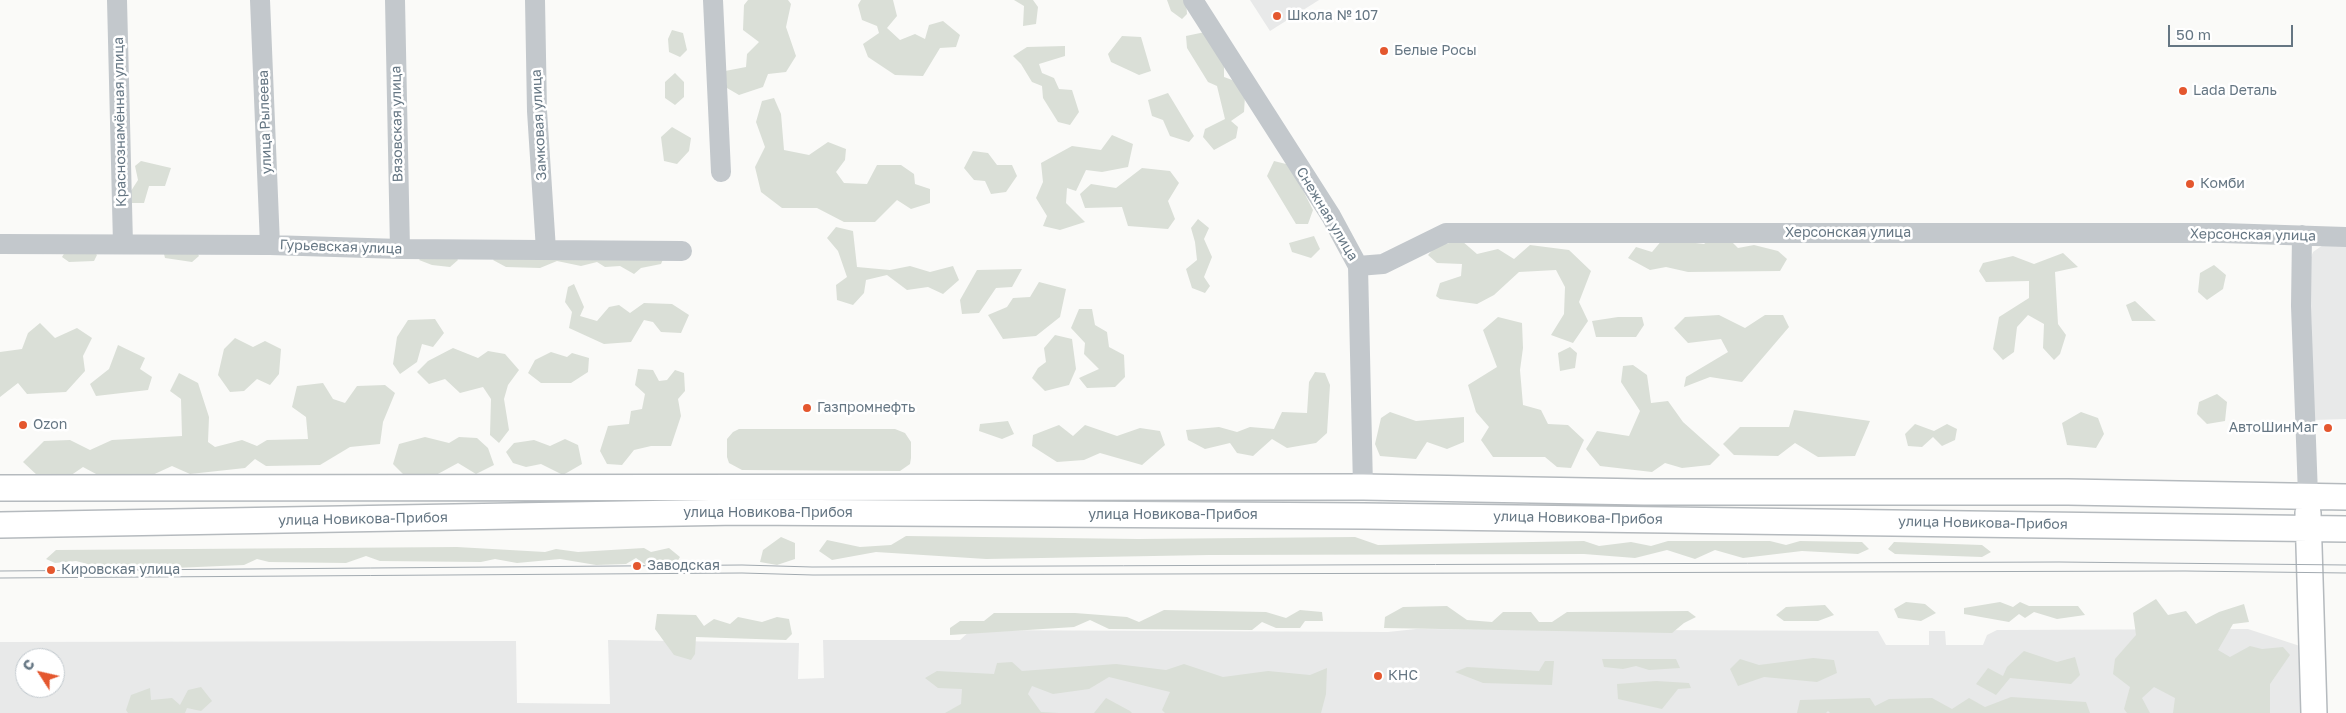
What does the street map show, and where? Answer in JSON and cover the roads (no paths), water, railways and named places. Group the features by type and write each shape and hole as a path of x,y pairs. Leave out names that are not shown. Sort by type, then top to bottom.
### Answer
{"main road":[{"name":"улица Новикова-Прибоя","path":"0,488 1363,487 1644,492 2078,492 2332,495"},
{"path":"2314,713 2332,530 2332,495"},
{"name":"улица Новикова-Прибоя","path":"0,525 748,512 1364,516 2332,530"}],"street":[{"name":"Краснознамённая улица","path":"117,0 123,244"},
{"name":"улица Рылеева","path":"260,0 270,245"},
{"name":"Вязовская улица","path":"395,0 400,249"},
{"name":"Замковая улица","path":"535,0 536,112 546,250"},
{"path":"713,0 721,172"},
{"name":"Снежная улица","path":"1192,0 1331,216 1358,266 1363,487"},
{"name":"Херсонская улица","path":"1358,266 1383,264 1446,233 2204,233 2346,237"},
{"path":"2302,235 2301,306 2332,495"},
{"name":"Гурьевская улица","path":"0,244 270,245 400,249 682,251"}],"tram line":[{"path":"0,571 742,565 812,567 2059,562 2346,565"},
{"path":"0,578 742,573 813,575 2185,571 2346,573"}],"place":[{"name":"Школа № 107","path":"1277,16"},
{"name":"Белые Росы","path":"1384,51"},
{"name":"Lada Dеталь","path":"2183,91"},
{"name":"Комби","path":"2190,184"},
{"name":"Газпромнефть","path":"807,408"},
{"name":"Ozon","path":"23,425"},
{"name":"АвтоШинМаг","path":"2328,428"},
{"name":"Заводская","path":"637,566"},
{"name":"Кировская улица","path":"51,570"},
{"name":"КНС","path":"1378,676"}]}
